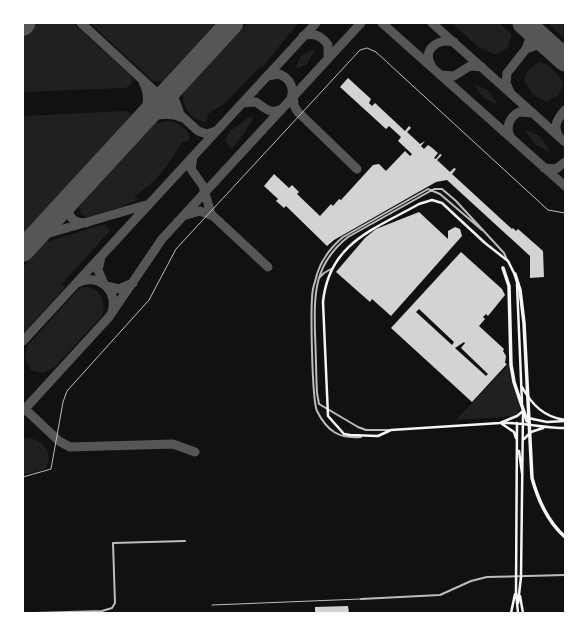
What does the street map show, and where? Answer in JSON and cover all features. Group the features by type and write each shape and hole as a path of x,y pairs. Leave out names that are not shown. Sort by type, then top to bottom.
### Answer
{"highway":[{"path":"503,268 509,286 510,358 514,382 529,428"},
{"path":"515,274 520,290 526,357 530,468 535,490 552,522 565,537"}],"main road":[{"path":"518,603 521,577 522,475 524,424 524,417 521,385 518,289 515,274 508,261 485,243 450,210 438,201 432,200 419,204 356,239 337,258 324,288 322,302 328,416 344,434 361,437 378,436 391,430 500,423 517,423 524,424 544,428 565,428"},
{"path":"521,385 526,396 537,408 546,414 565,421"},
{"path":"500,423 519,415 523,410"},
{"path":"524,417 547,422 565,421"},
{"path":"518,613 516,592 517,423 524,417"},
{"path":"500,423 506,425 514,432 517,441"},
{"path":"523,442 526,435 544,428"},
{"path":"517,450 519,451 522,475"},
{"path":"511,613 516,592"},
{"path":"520,594 523,613"}],"street":[{"path":"361,437 342,437 334,433 317,410 314,372 313,289 322,262 339,240 428,189 440,194 484,232"},
{"path":"391,430 366,430 325,409 319,404 317,393 316,284 324,265 337,246 348,236 434,189 442,190 467,211 504,253 508,261"},
{"path":"313,289 324,273 331,270"},
{"path":"517,511 522,511"},
{"path":"34,613 102,611 112,608 115,603 112,543 185,541"},
{"path":"361,599 440,595 475,580 487,578 565,575"}],"lane":[{"path":"23,477 51,469 64,396 149,300 176,248 360,50 367,48 376,52 548,210 565,213"},
{"path":"212,606 361,599"}],"shaded area":[{"path":"35,23 73,23 131,76 132,81 130,85 123,88 23,92 23,36"},
{"path":"90,23 216,23 162,81 154,82"},
{"path":"248,23 298,23 262,68 260,67 225,103 208,114 205,122 200,121 191,115 185,107 183,97 184,92"},
{"path":"452,23 499,23 512,35 507,48 496,55 478,47"},
{"path":"548,23 565,23 565,39"},
{"path":"311,50 314,50 314,52 307,64 297,69 296,66 301,56"},
{"path":"539,62 550,67 564,83 559,95 547,102 533,95 524,80 529,69"},
{"path":"474,84 488,90 498,105 482,97"},
{"path":"129,112 130,117 23,233 23,116"},
{"path":"249,117 252,117 253,119 244,134 232,149 229,147 225,139 231,129 232,130"},
{"path":"168,121 182,126 189,134 190,138 188,141 182,142 167,166 149,185 134,197 137,200 121,207 87,217 81,214 79,206 156,123"},
{"path":"527,130 541,137 550,152 536,145 526,132"},
{"path":"105,224 106,228 110,229 108,233 62,284 65,287 23,333 23,267 46,242"},
{"path":"86,287 96,290 102,297 104,306 102,316 55,367 43,373 31,370 25,359 27,346 79,289"},
{"path":"513,360 520,409 515,416 456,420"},
{"path":"28,438 38,441 43,445 49,458 45,469 23,475 23,439"}],"building":[{"path":"348,78 371,99 369,103 372,106 375,103 405,131 409,126 411,128 407,132 420,144 425,141 421,146 424,149 428,145 431,147 438,153 434,158 436,159 440,154 442,155 437,160 450,172 454,168 456,169 452,174 512,229 513,228 516,231 518,229 543,251 544,277 530,278 530,256 447,180 436,182 334,240 327,246 286,206 284,208 276,201 278,199 264,186 274,174 289,188 292,185 299,192 297,194 320,216 331,204 333,206 339,199 341,200 373,165 379,164 386,171 405,151 410,156 412,154 398,141 401,137 389,126 386,129 340,87"},
{"path":"419,212 448,239 448,231 455,227 460,229 462,236 391,316 372,299 370,302 336,272 365,238 376,229"},
{"path":"461,252 502,289 505,295 488,316 486,314 483,317 485,319 479,326 504,349 503,351 506,356 505,363 507,364 472,402 391,328","holes":["419,309 454,342 452,345 416,312","464,342 465,343 461,348 488,374 486,376 455,348"]},
{"path":"348,606 349,613 315,613 315,607"}],"taxiway":[{"path":"81,23 198,131 207,134 216,131"},
{"path":"23,341 316,23"},
{"path":"23,411 109,317 162,239 361,23"},
{"path":"382,23 565,186"},
{"path":"432,23 565,142"},
{"path":"525,24 530,38 526,49"},
{"path":"303,36 311,34 323,39 328,45 328,59"},
{"path":"432,67 428,55 432,47 442,42 454,42"},
{"path":"510,92 506,83 507,73 526,49 537,45 552,48"},
{"path":"559,54 565,56"},
{"path":"440,75 454,76 470,66 482,67"},
{"path":"267,76 279,74 286,78 292,87 291,98"},
{"path":"140,122 148,102 147,92 143,82"},
{"path":"174,85 173,95 179,111"},
{"path":"293,93 294,105 297,111 357,169"},
{"path":"242,103 256,102 271,111 278,111 282,109"},
{"path":"558,135 556,125 560,116 565,110"},
{"path":"511,138 508,130 510,120 519,112 533,113"},
{"path":"139,124 155,116 166,114 183,118"},
{"path":"193,157 191,169 203,186 211,214 268,267"},
{"path":"544,168 556,169 565,162"},
{"path":"77,192 69,207 70,216 73,220 86,223"},
{"path":"30,242 39,236 146,205"},
{"path":"186,215 200,211 213,216"},
{"path":"101,257 98,270 104,284"},
{"path":"77,283 85,280 92,280 105,285 112,297 112,312"},
{"path":"106,286 119,289 133,283"},
{"path":"25,409 59,441 70,447 173,444 195,452"}],"runway":[{"path":"23,250 232,23"},
{"path":"524,23 565,60"}]}
